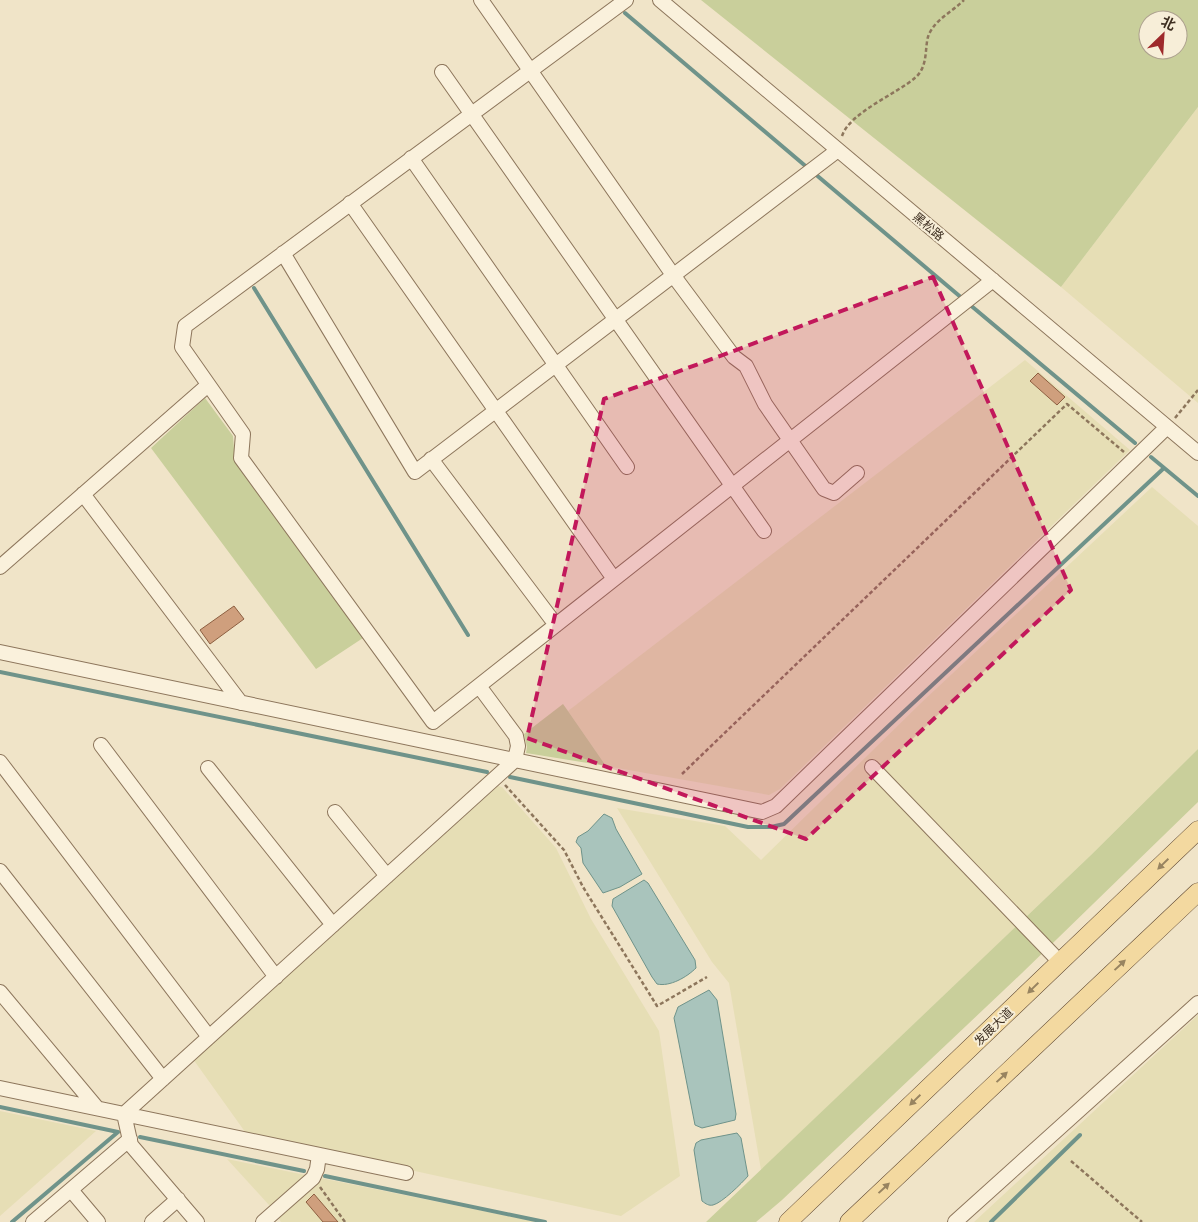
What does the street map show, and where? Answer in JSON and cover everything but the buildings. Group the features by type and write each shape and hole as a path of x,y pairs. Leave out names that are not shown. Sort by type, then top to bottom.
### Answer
{"main road":[{"name":"发展大道","path":"788,1222 1198,830"},
{"path":"849,1222 1198,892"}],"street":[{"path":"481,0 673,275 734,357 746,366 765,404 824,489 834,493 857,473"},
{"path":"626,0 185,326 182,347 243,434 241,458 433,722 993,280"},
{"name":"黑松路","path":"660,0 1198,453"},
{"path":"442,72 764,531"},
{"path":"283,253 415,472 838,150"},
{"path":"411,158 627,467"},
{"path":"350,203 614,579"},
{"path":"0,566 208,385"},
{"path":"0,652 762,812 776,806 1167,427"},
{"path":"431,459 556,625"},
{"path":"83,494 240,703"},
{"path":"124,1114 515,760 518,746 516,736 479,686"},
{"path":"101,745 276,977"},
{"path":"0,762 209,1037"},
{"path":"872,767 1060,962"},
{"path":"208,768 333,925"},
{"path":"336,812 387,876"},
{"path":"0,870 164,1079"},
{"path":"0,992 97,1108"},
{"path":"955,1222 1198,1003"},
{"path":"0,1088 406,1173"},
{"path":"124,1114 131,1144 197,1222"},
{"path":"34,1222 130,1139"},
{"path":"263,1222 313,1178 317,1169 319,1154"},
{"path":"71,1190 98,1222"},
{"path":"152,1222 178,1199"}],"path":[{"path":"838,150 844,130 865,110 917,76 926,57 928,36 938,20 954,10 964,0"},
{"path":"1167,427 1198,390"},
{"path":"682,774 1068,404 1133,460"},
{"path":"497,776 564,850 583,887 657,1006 707,977"},
{"path":"1071,1160 1142,1222"},
{"path":"313,1178 345,1222"}],"highlighted area":[{"path":"933,277 1071,590 806,839 527,738 604,399"}],"shaded area":[{"path":"1198,107 1198,403 1061,287"},
{"path":"1025,360 1130,450 780,789 769,795 606,766 568,711"},
{"path":"1152,487 1198,526 1198,749 1091,855 761,1170 729,983 712,962 617,808 725,826 761,860 922,702"},
{"path":"498,786 502,787 556,848 591,919 659,1031 680,1176 621,1216 248,1136 193,1059"},
{"path":"1198,1015 1198,1222 974,1222"},
{"path":"0,1111 96,1131 0,1216"},
{"path":"227,1159 537,1222 281,1222 269,1205"}],"green space":[{"path":"701,0 1198,0 1198,107 1061,287"},
{"path":"205,398 233,436 235,462 363,638 316,669 151,448"},
{"path":"563,704 606,766 526,753 527,747 524,734"},
{"path":"1198,749 1198,802 1022,973 782,1200 756,1222 706,1222 1091,855"}],"water":[{"path":"604,814 612,818 616,829 642,874 620,887 603,893 583,863 581,848 576,842 578,837 588,831"},
{"path":"644,880 648,883 695,960 696,968 683,978 662,985 657,984 652,977 612,906 613,899"},
{"path":"709,990 717,1000 736,1114 735,1120 702,1128 695,1125 674,1018 678,1007"},
{"path":"737,1133 741,1138 748,1176 721,1201 710,1205 702,1201 694,1150 696,1143 701,1140"}],"waterway":[{"path":"625,13 809,169"},
{"path":"814,173 963,299"},
{"path":"254,288 468,635"},
{"path":"969,304 1135,443"},
{"path":"1151,457 1198,496"},
{"path":"510,777 748,827 771,827 784,824 1164,468"},
{"path":"0,672 487,772"},
{"path":"0,1107 118,1132"},
{"path":"12,1222 118,1132"},
{"path":"991,1222 1080,1135"},
{"path":"140,1137 304,1171"},
{"path":"325,1176 545,1222"}]}
